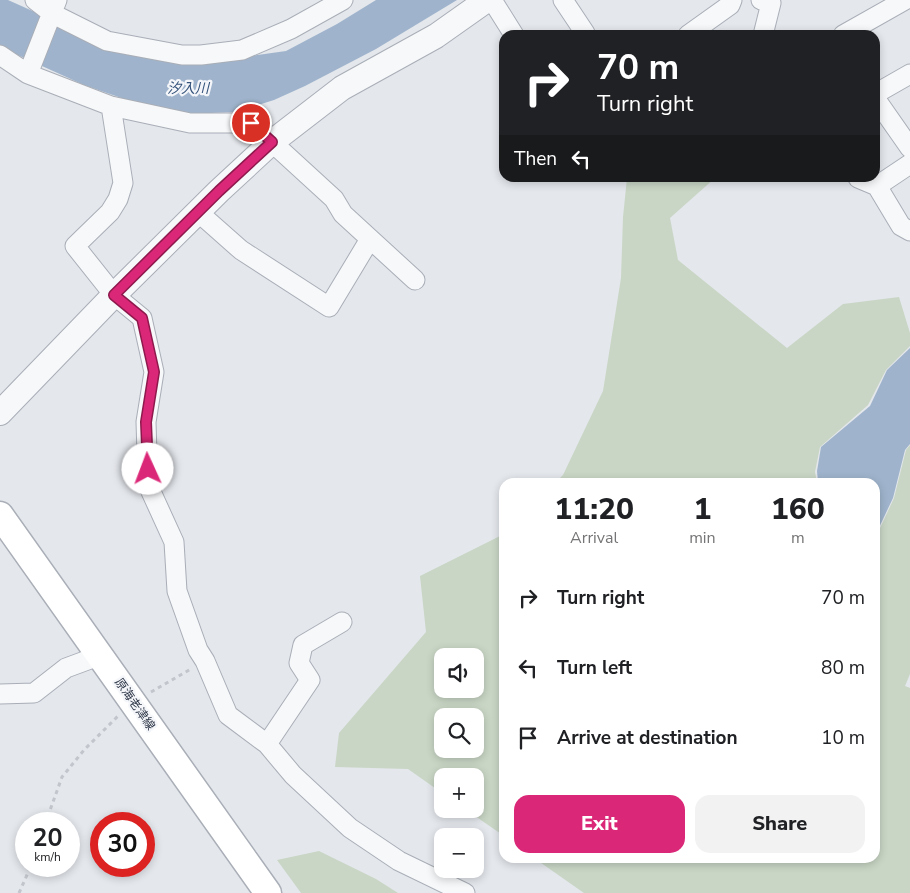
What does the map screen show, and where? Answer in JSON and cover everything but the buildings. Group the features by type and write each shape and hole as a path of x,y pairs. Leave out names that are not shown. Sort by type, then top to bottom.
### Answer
{"main road":[{"name":"原海老津線","path":"0,515 268,893"}],"street":[{"path":"35,0 107,41 182,55 201,55 242,50 291,29 343,0"},
{"path":"0,413 114,295 272,142 342,88 393,58 436,36 487,0"},
{"path":"492,0 511,30"},
{"path":"563,0 583,30"},
{"path":"695,30 730,5 732,0"},
{"path":"761,0 771,3 764,30"},
{"path":"851,30 905,0"},
{"path":"28,74 54,10"},
{"path":"0,55 28,74 111,106 190,123 251,123 334,199 343,214 415,280"},
{"path":"880,91 910,74"},
{"path":"880,105 910,148"},
{"path":"111,106 123,183 118,199 110,212 74,246 114,295 142,318 154,372 146,422 148,485 174,542 178,591 198,650 205,661 228,716 268,744 293,775 350,828 399,861 465,893"},
{"path":"877,186 910,164"},
{"path":"868,182 877,186 901,226 910,231"},
{"path":"198,212 241,250 329,307 370,239"},
{"path":"268,744 310,680 299,663 303,645 342,622"},
{"path":"0,694 34,693 66,668 101,655"}],"path":[{"path":"49,812 62,777 105,728 134,702 205,661"},
{"path":"19,893 26,877"}],"green space":[{"path":"627,182 710,182 670,218 678,260 787,348 843,304 899,297 910,333 910,346 886,370 868,405 820,447 815,472 816,478 560,478 603,391 621,278 623,217"},
{"path":"910,445 910,674 905,686 910,688 910,893 584,893 541,863 880,863 880,528 894,498 906,450"},
{"path":"499,536 499,833 478,818 484,818 484,768 434,768 434,787 408,769 335,767 339,733 426,632 420,576"},
{"path":"319,851 376,879 398,893 301,893 277,860"}],"water":[{"name":"汐入川","path":"0,0 8,0 55,21 214,61 286,51 337,24 376,0 457,0 376,49 274,100 235,112 186,114 130,101 84,85 0,47"},
{"path":"910,348 910,444 905,450 893,498 880,525 880,478 818,478 817,471 821,447 870,406 887,370"}],"route":[{"path":"148,469 146,422 154,372 142,318 114,295 219,191 272,142 251,123"}]}
